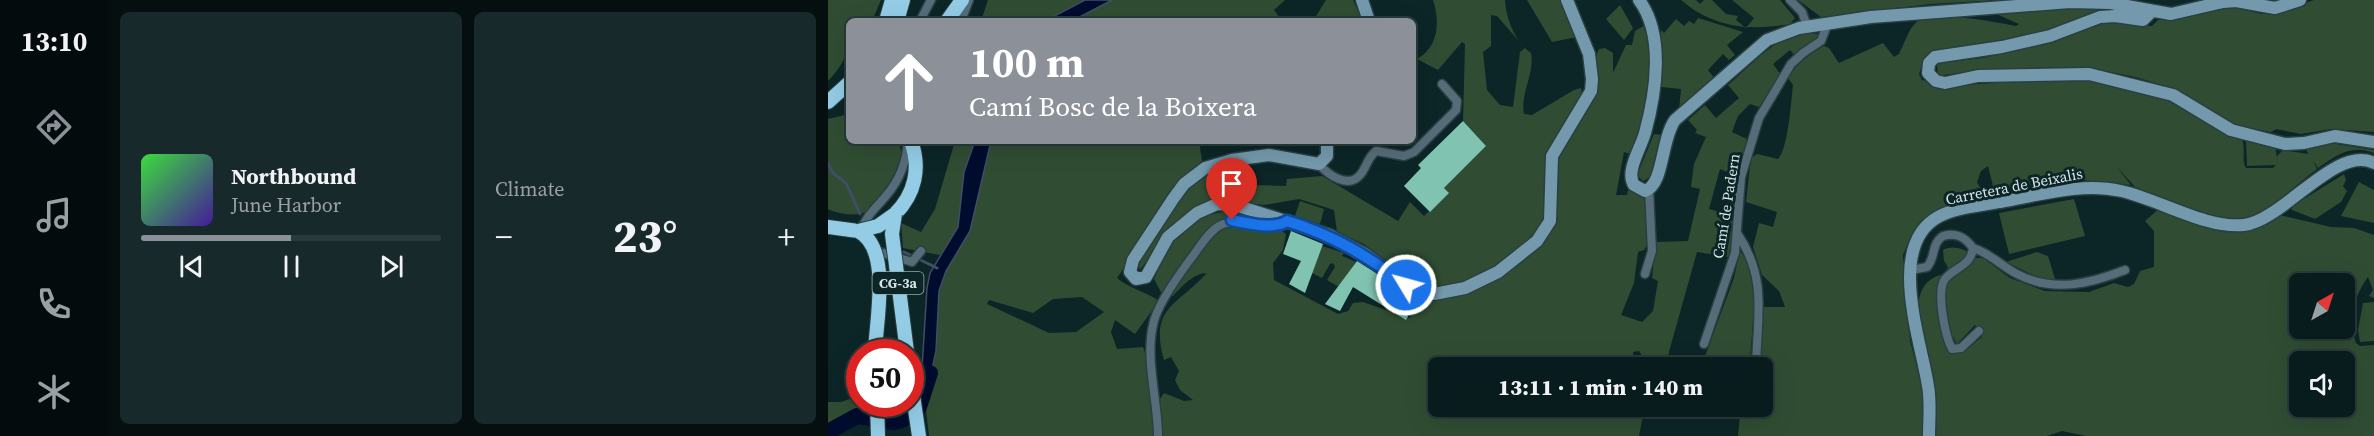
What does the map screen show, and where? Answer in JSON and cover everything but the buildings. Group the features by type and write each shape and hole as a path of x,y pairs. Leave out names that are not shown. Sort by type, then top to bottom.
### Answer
{"highway":[{"path":"887,18 892,0"},
{"path":"898,18 903,0"},
{"path":"949,18 962,0"},
{"path":"828,104 846,86"},
{"path":"828,104 846,101"},
{"path":"831,229 858,231 878,225 895,214 906,201 914,184 916,166 912,144"},
{"name":"CG-3a","path":"895,214 891,227 905,339"},
{"name":"CG-3a","path":"858,231 873,244 877,257 879,275 876,339"},
{"path":"877,417 878,436"},
{"path":"916,417 919,436"}],"main road":[{"path":"1362,0 1368,18"},
{"path":"1327,144 1327,156 1319,164 1269,155 1232,160 1205,168 1190,179 1173,199 1133,260 1130,272 1136,279 1146,277 1168,237 1211,205 1235,205 1329,235 1363,253 1406,285 1434,294 1465,288 1482,281 1538,241 1550,221 1552,156 1588,98 1592,86 1589,54 1567,0"},
{"path":"1639,0 1649,16 1656,41 1649,120 1631,181 1639,190 1648,190 1658,178 1668,130 1675,120 1767,40 1780,33 1828,23 1950,9 2070,2 2111,3 2171,14 2236,1 2275,8 2300,0"},
{"path":"2151,12 2144,20 2115,16 2100,17 2050,36 1935,57 1929,63 1928,73 1936,81 1945,82 2000,75 2089,74 2173,94 2217,124 2245,134 2295,144 2335,136 2374,142"},
{"name":"Carretera de Beixalis","path":"1929,436 1928,387 1916,336 1911,270 1912,248 1918,235 1929,223 1950,212 2078,188 2098,187 2144,197 2212,221 2243,225 2272,212 2344,163 2359,158 2374,163"}],"street":[{"path":"922,18 931,0"},
{"path":"962,18 969,0"},
{"path":"1790,0 1802,12 1807,26"},
{"name":"Camí de Padern","path":"1704,344 1730,269 1737,233 1742,177 1759,118 1791,64 1821,41 1828,23"},
{"path":"1319,164 1332,176 1348,181 1356,179 1363,173 1366,161 1376,151 1404,156 1414,152 1456,110 1457,101 1442,84"},
{"path":"912,144 900,175 887,195 864,222 860,235 870,248 903,260 912,262 921,251"},
{"path":"1645,274 1652,251 1648,190"},
{"path":"1158,436 1152,329 1158,313 1183,269 1218,227 1232,220 1266,225 1282,225 1287,221"},
{"path":"1737,233 1749,251 1759,284 1756,357"},
{"path":"1911,270 1927,267 1932,259 1934,245 1943,236 1956,234 1972,248 1987,253 2017,274 2045,284 2076,285 2126,270"},
{"path":"1972,248 1964,266 1945,280 1941,295 1952,349 1961,348 1979,331"}],"green space":[{"path":"828,0 881,0 873,18 846,18 846,54 840,67 828,81"},
{"path":"988,0 1084,0 1051,18 982,18"},
{"path":"1112,0 1285,0 1274,10 1280,18 1078,18"},
{"path":"1326,0 1353,0 1362,18 1315,18"},
{"path":"1433,0 1505,0 1509,22 1520,42 1497,16 1491,15 1491,46 1483,52 1487,90 1500,105 1513,107 1520,52 1524,47 1531,53 1532,61 1523,106 1524,114 1532,115 1574,90 1581,88 1582,93 1594,94 1596,59 1599,49 1605,48 1613,53 1613,73 1626,45 1632,45 1635,31 1647,24 1649,73 1645,107 1633,155 1624,152 1616,195 1627,195 1629,186 1644,195 1646,200 1647,244 1644,250 1638,252 1634,283 1621,315 1642,322 1653,311 1658,281 1652,278 1656,242 1688,241 1700,189 1691,187 1694,164 1706,137 1695,133 1697,130 1688,120 1705,105 1716,118 1739,98 1728,85 1769,49 1792,36 1805,33 1818,34 1818,39 1794,55 1790,50 1773,64 1781,75 1759,107 1750,104 1738,116 1732,132 1747,139 1744,155 1737,153 1732,174 1720,169 1709,209 1734,216 1729,257 1697,252 1668,357 1643,357 1639,351 1633,352 1633,357 1428,357 1428,417 1643,417 1639,436 929,436 925,401 936,351 939,292 946,271 970,231 990,144 1199,144 1202,161 1167,202 1117,278 1159,301 1135,334 1115,320 1111,332 1117,349 1143,347 1147,358 1151,412 1164,393 1184,401 1193,400 1180,390 1175,380 1179,371 1171,357 1164,360 1160,329 1169,309 1207,273 1184,284 1173,296 1163,296 1154,279 1172,242 1186,229 1213,214 1227,211 1256,216 1286,234 1283,250 1273,263 1274,280 1338,314 1348,311 1353,303 1363,302 1409,318 1417,309 1415,282 1364,244 1337,232 1334,210 1299,199 1264,205 1236,201 1169,230 1140,270 1138,263 1165,218 1188,190 1216,171 1232,167 1233,181 1249,180 1250,185 1286,186 1287,179 1322,176 1398,221 1410,202 1424,216 1448,193 1444,188 1486,146 1463,121 1465,44 1462,42 1438,70 1417,59 1430,48 1437,25","holes":["1082,297 1104,312 1076,332 1049,333 987,304 989,300 1033,313 1053,299"]},
{"path":"1527,0 1562,0 1577,37 1552,42"},
{"path":"1681,0 1696,0 1700,4 1704,0 1712,0 1726,14 1738,16 1736,20 1744,27 1706,17"},
{"path":"1732,0 1780,0 1795,18 1790,24 1747,27 1754,18"},
{"path":"1798,0 2001,0 1930,4 1821,17"},
{"path":"2314,0 2374,0 2374,132 2331,129 2301,134 2276,129 2271,132 2235,125 2160,85 2100,71 2020,68 1938,75 1937,65 1941,63 1983,58 2040,45 2111,21 2152,26 2158,20 2231,7 2262,14 2273,14"},
{"path":"1620,5 1633,28 1624,40 1606,19"},
{"path":"2108,7 2125,12 2105,10 2041,33 1936,51 1923,62 1919,74 1922,80 1947,86 2058,79 2096,80 2176,102 2242,140 2246,168 2273,168 2276,165 2247,166 2246,139 2275,145 2278,165 2277,156 2283,150 2308,154 2306,149 2330,143 2374,150 2374,153 2351,150 2338,155 2318,168 2313,161 2317,169 2273,204 2244,219 2233,220 2207,216 2142,191 2135,187 2116,166 2131,185 2082,180 1996,198 1988,166 1981,171 1977,182 1986,198 1934,213 1922,220 1911,236 1903,255 1910,341 1922,386 1925,436 1738,436 1740,417 1773,417 1773,357 1760,357 1762,307 1785,307 1779,291 1762,275 1753,247 1759,223 1773,227 1777,212 1746,202 1751,158 1757,154 1778,159 1784,146 1793,85 1788,78 1808,56 1824,46 1829,48 1839,63 1883,43 1894,57 1899,54 1913,25 1929,17 1968,18 2016,26 2019,24 1994,13"},
{"path":"1698,18 1743,32 1727,45 1735,55 1729,60 1723,54 1708,70 1715,79 1679,111 1681,89 1661,87 1661,30 1664,33 1676,19 1684,26 1689,21 1694,24"},
{"path":"846,115 846,144 899,144 902,158 901,174 886,200 874,209 860,214 844,214 828,209 828,119"},
{"path":"1654,134 1661,135 1650,177 1643,181 1638,173"},
{"path":"954,144 974,144 965,170 958,227 940,255 903,248 901,223 921,232 935,209"},
{"path":"2344,174 2346,180 2343,186 2347,191 2341,202 2315,219 2292,210 2291,207"},
{"path":"2359,182 2374,190 2374,223 2341,216"},
{"path":"2074,199 2085,236 2009,254 1999,213"},
{"path":"1300,201 1324,209 1320,224 1295,216"},
{"path":"2160,208 2219,227 2279,215 2331,227 2354,228 2374,235 2374,298 2369,296 2373,290 2368,277 2355,303 2355,273 2289,273 2289,339 2355,338 2360,346 2374,345 2374,436 2086,436 2062,431 2047,436 1935,436 1933,385 1922,339 1918,306 1921,291 1930,280 1944,274 1948,267 1944,261 1943,250 1956,248 1965,250 1977,258 1983,258 2010,278 2045,291 2089,292 2114,283 2128,287 2134,284 2140,271 2154,267 2154,231 2145,221","holes":["1975,325 1982,337 1968,349 1957,353 1952,352 1949,330 1957,344"]},
{"path":"1322,246 1344,253 1342,256 1356,262 1339,287 1327,280 1335,267 1333,263 1330,264 1322,278 1308,271"},
{"path":"1740,251 1747,262 1753,291 1751,357 1705,357 1734,278"},
{"path":"2037,252 2048,256 2056,282 2043,280 2006,262"},
{"path":"2374,302 2374,341 2360,342 2358,330 2363,303"},
{"path":"846,400 846,416 828,426 828,402"}],"water":[{"path":"1085,0 1112,0 1078,18 1051,18"},
{"path":"974,144 990,144 970,231 946,271 939,291 936,351 925,401 924,339 927,288 930,273 958,227 964,172"},
{"path":"845,416 867,417 867,425 854,422 828,436 828,427"}],"waterway":[{"path":"828,164 833,173 846,183 860,214"},
{"path":"904,252 937,268"},
{"path":"828,432 857,416 894,422 902,420 919,407 930,373"}],"route":[{"path":"1232,220 1266,225 1282,225 1287,221 1329,235 1363,253 1406,285"}]}
